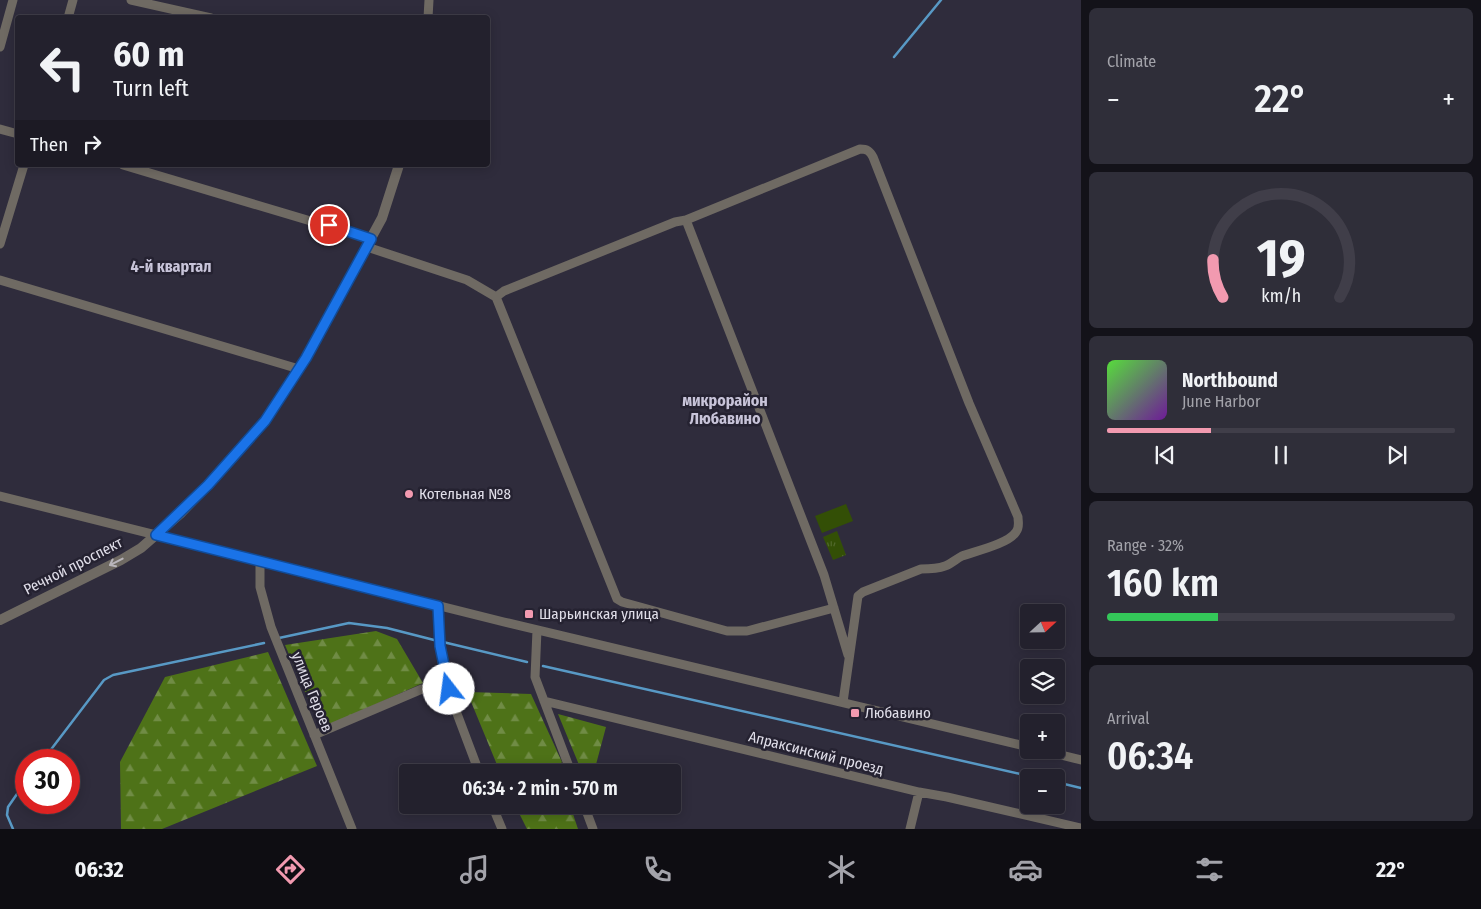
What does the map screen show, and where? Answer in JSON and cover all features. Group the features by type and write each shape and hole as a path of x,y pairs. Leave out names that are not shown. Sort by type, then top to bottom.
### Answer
{"street":[{"path":"0,47 13,0"},
{"path":"69,15 73,0"},
{"path":"131,0 198,15"},
{"path":"428,15 429,0"},
{"path":"0,129 15,133"},
{"path":"496,297 504,291 592,255 675,222 686,220 860,149 870,151 969,403 1018,516 1019,526 1016,533 1008,538 945,566 921,569 863,592 858,596 843,702"},
{"path":"0,244 23,167"},
{"path":"129,167 369,243 467,280 496,297 618,599 622,602 727,631 747,631 834,608"},
{"path":"0,280 299,369 382,218 398,167"},
{"path":"686,220 824,575 850,659"},
{"name":"Речной проспект","path":"0,620 121,560 141,548 208,485 265,421 299,369"},
{"path":"0,496 438,606 1020,745"},
{"name":"улица Героев","path":"260,562 260,587 271,627 352,829"},
{"path":"438,606 442,662 453,703 476,764"},
{"path":"537,630 535,677 569,764"},
{"path":"314,735 422,689"},
{"name":"Апраксинский проезд","path":"544,701 918,792 1081,828"},
{"path":"1065,756 1081,760"},
{"path":"910,829 918,792"},
{"path":"496,814 502,829"},
{"path":"587,814 593,829"}],"green space":[{"path":"846,504 853,521 822,533 815,516"},
{"path":"837,531 846,555 833,560 823,537"},
{"path":"376,631 397,639 423,683 321,729 285,645"},
{"path":"268,652 317,766 162,829 121,829 120,762 165,677"},
{"path":"467,692 531,694 562,762 560,764 497,764"},
{"path":"558,714 606,727 596,764 579,764"},
{"path":"520,814 573,814 578,829 527,829"}],"waterway":[{"path":"894,57 941,0"},
{"path":"279,638 349,623 387,628 438,641"},
{"path":"443,642 527,662"},
{"path":"51,749 104,680 113,675 264,643"},
{"path":"543,666 1020,774"},
{"path":"1065,784 1081,788"},
{"path":"13,829 7,815 8,807 15,797"}],"place":[{"name":"Котельная №8","path":"409,494"},
{"name":"Шарьинская улица","path":"529,614"},
{"name":"Любавино","path":"855,713"}],"district":[{"name":"4-й квартал","path":"171,266"},
{"name":"микрорайон Любавино","path":"725,409"}],"route":[{"path":"329,225 371,239 306,358 265,421 208,485 156,535 438,606 442,662 449,689"}]}
